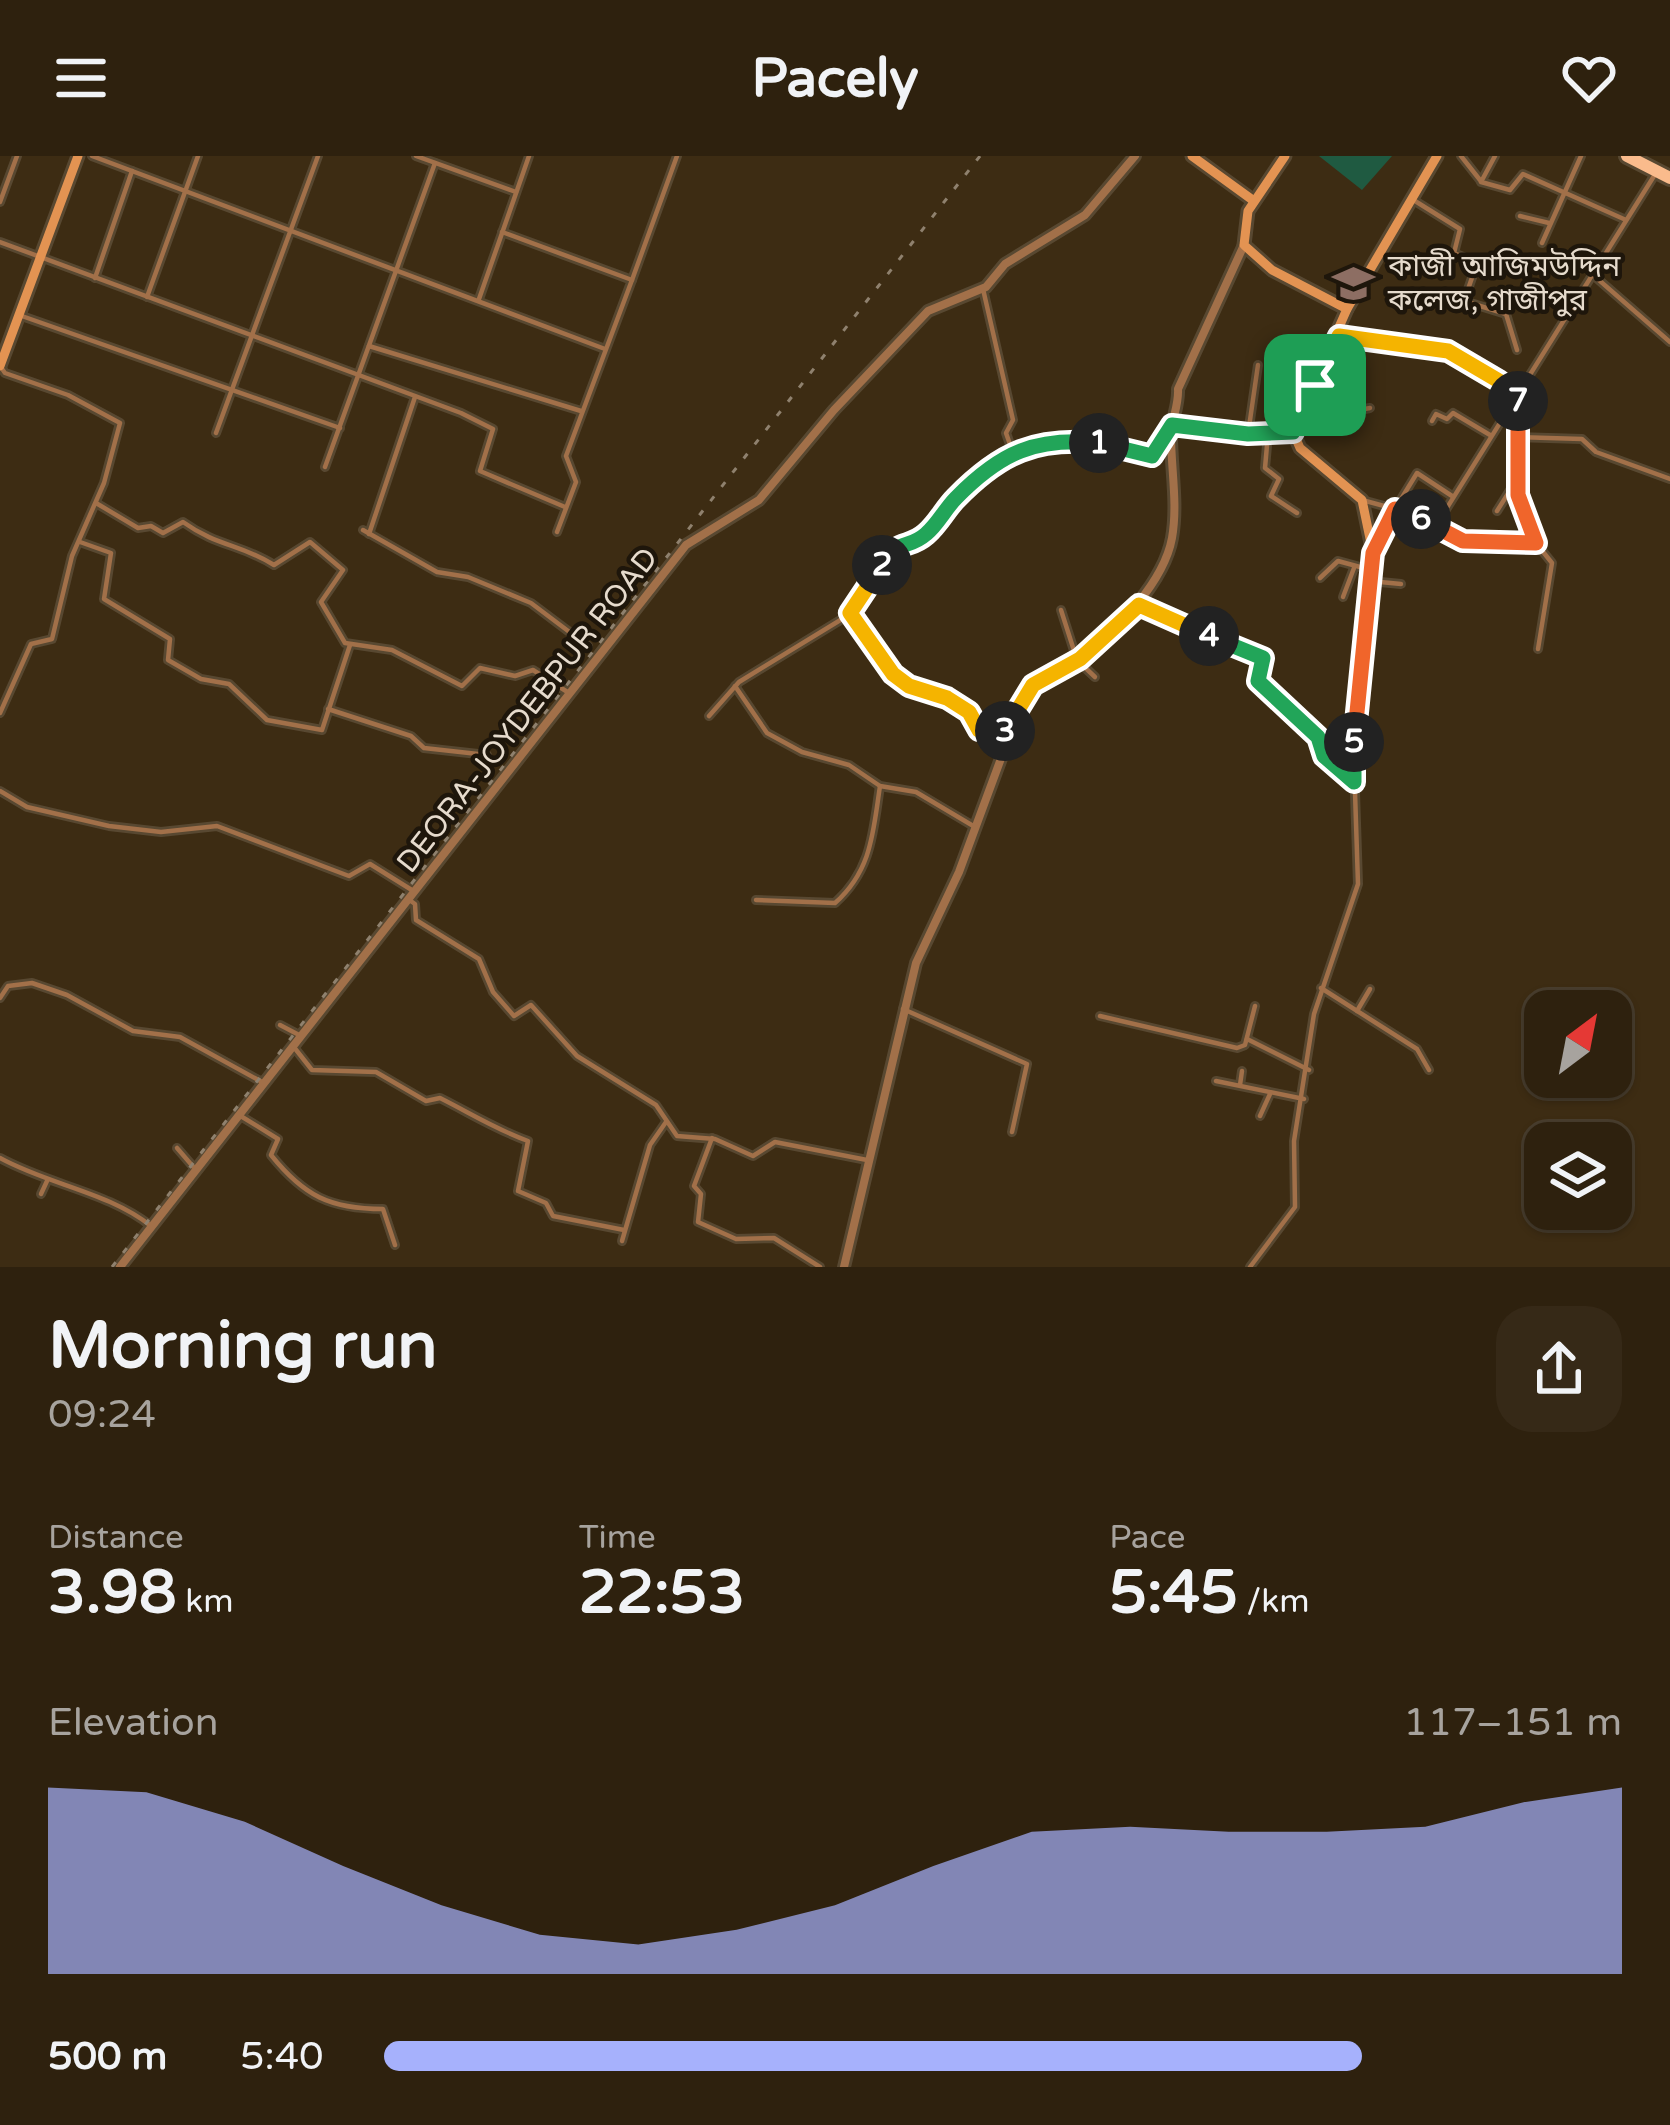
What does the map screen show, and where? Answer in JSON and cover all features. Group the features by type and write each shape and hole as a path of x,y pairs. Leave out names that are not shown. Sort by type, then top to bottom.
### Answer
{"main road":[{"path":"0,366 78,156"},
{"path":"1192,156 1254,201"},
{"path":"1285,156 1242,227 1244,245 1272,271 1347,309"},
{"path":"1373,553 1362,500 1300,448 1293,432 1347,309 1437,156"},
{"path":"1627,156 1663,174"}],"street":[{"path":"0,202 16,156"},
{"path":"92,156 605,349"},
{"path":"147,297 198,156"},
{"path":"216,434 318,156"},
{"path":"416,156 516,192"},
{"path":"479,299 529,156"},
{"path":"556,532 576,482 566,456 677,156"},
{"name":"DEORA-JOYDEBPUR ROAD","path":"120,1267 686,544 759,500 834,410 928,311 983,289 1005,264 1084,214 1136,156"},
{"path":"1461,156 1481,182 1510,190 1523,174 1626,220"},
{"path":"1481,182 1495,156"},
{"path":"1542,243 1581,156"},
{"path":"325,467 435,163"},
{"path":"95,278 132,171"},
{"path":"1435,527 1626,220 1663,174"},
{"path":"1411,197 1460,230 1454,254 1477,262 1464,301 1505,313 1517,350"},
{"path":"1520,216 1549,224"},
{"path":"502,232 632,280"},
{"path":"0,242 493,429 480,468 490,478 565,507"},
{"path":"844,1267 903,1009 922,949 976,828 1008,732 1033,685 1077,660 1139,605 1171,543 1175,462 1171,429 1178,389 1244,245"},
{"path":"1592,274 1670,342"},
{"path":"983,289 1013,420 1006,433 1013,451"},
{"path":"19,316 340,428"},
{"path":"1339,336 1448,351 1517,397"},
{"path":"369,346 581,412"},
{"path":"1248,434 1258,365"},
{"path":"0,366 4,373 68,395 120,423 96,502 78,541 52,639 31,644 0,713"},
{"path":"1315,385 1359,410 1370,408"},
{"path":"415,397 366,532 401,547 437,572 468,577 532,603 588,646"},
{"path":"1517,397 1516,481 1536,543 1552,560 1538,649"},
{"path":"1432,421 1436,414 1447,419 1453,413 1492,437"},
{"path":"1171,429 1293,432"},
{"path":"709,716 735,686 850,613 891,550 923,537 956,498 1013,451 1062,440 1152,456 1171,429"},
{"path":"1268,434 1264,468 1279,479 1271,496 1297,513"},
{"path":"1520,437 1582,439 1596,452 1670,479"},
{"path":"1250,1267 1295,1207 1294,1142 1321,988 1358,884 1354,731 1373,553 1415,473 1454,497"},
{"path":"1497,511 1516,481"},
{"path":"1362,500 1395,509 1463,541 1536,543"},
{"path":"96,502 138,528 151,526 163,533 183,521 218,545 253,550 274,565 301,544 313,543 342,568 321,602 339,639 350,645 392,650 462,686 480,668 514,676 533,670 569,693"},
{"path":"78,541 111,553 104,599 170,639 167,658 178,667 229,684 255,713 284,725 322,730 350,645"},
{"path":"1320,578 1338,561 1372,570"},
{"path":"1343,597 1354,568"},
{"path":"1370,581 1401,584"},
{"path":"1139,605 1260,655 1258,681 1318,737 1324,756 1354,782"},
{"path":"1061,610 1077,660 1095,677"},
{"path":"850,613 873,650 909,686 947,698 969,712 979,730 1008,732"},
{"path":"735,686 767,733 802,752 849,765 880,785 916,792 976,828"},
{"path":"328,709 411,736 424,748 487,755"},
{"path":"756,900 835,903 851,889 871,854 880,785"},
{"path":"1,792 31,808 109,826 161,832 217,826 306,864 349,875 370,864 412,896 416,920 478,959 494,992 514,1016 531,1005 577,1056 656,1105 666,1122 686,1139 712,1138 753,1156 776,1142 871,1161"},
{"path":"0,998 8,986 32,983 68,995 133,1031 179,1037 264,1083"},
{"path":"1321,988 1417,1049 1429,1070"},
{"path":"1357,1012 1370,989"},
{"path":"1100,1016 1237,1048 1247,1039 1255,1006"},
{"path":"903,1009 1027,1064 1012,1132"},
{"path":"280,1025 301,1036"},
{"path":"1247,1039 1309,1070"},
{"path":"293,1046 312,1070 358,1067 378,1072 426,1101 440,1098 471,1118 482,1117 529,1141 518,1191 546,1203 553,1216 624,1230"},
{"path":"1240,1085 1242,1071"},
{"path":"1216,1082 1304,1099"},
{"path":"1260,1116 1271,1092"},
{"path":"239,1115 278,1139 272,1155 300,1190 359,1210 383,1209 395,1245"},
{"path":"622,1241 650,1145 666,1122"},
{"path":"712,1138 694,1186 701,1194 698,1222 736,1239 774,1238 820,1267"},
{"path":"177,1148 196,1170"},
{"path":"0,1158 46,1181 111,1200 152,1226"},
{"path":"41,1194 46,1181"}],"green space":[{"path":"1319,156 1392,156 1362,190"}],"railway":[{"path":"112,1267 980,156"}],"place":[{"name":"কাজী আজিমউদ্দিন কলেজ, গাজীপুর","path":"1354,283"}],"route":[{"path":"1339,336 1352,342 1415,344 1472,362 1517,397 1516,481 1537,538 1532,545 1463,541 1395,509 1373,553 1354,731 1354,782 1324,756 1322,741 1258,681 1264,661 1260,655 1139,605 1080,659 1033,685 1008,732 979,730 969,712 893,674 850,613 891,550 901,542 923,537 956,498 1020,447 1083,441 1152,456 1172,425 1265,435 1277,429 1293,432 1315,385 1339,336"}]}
